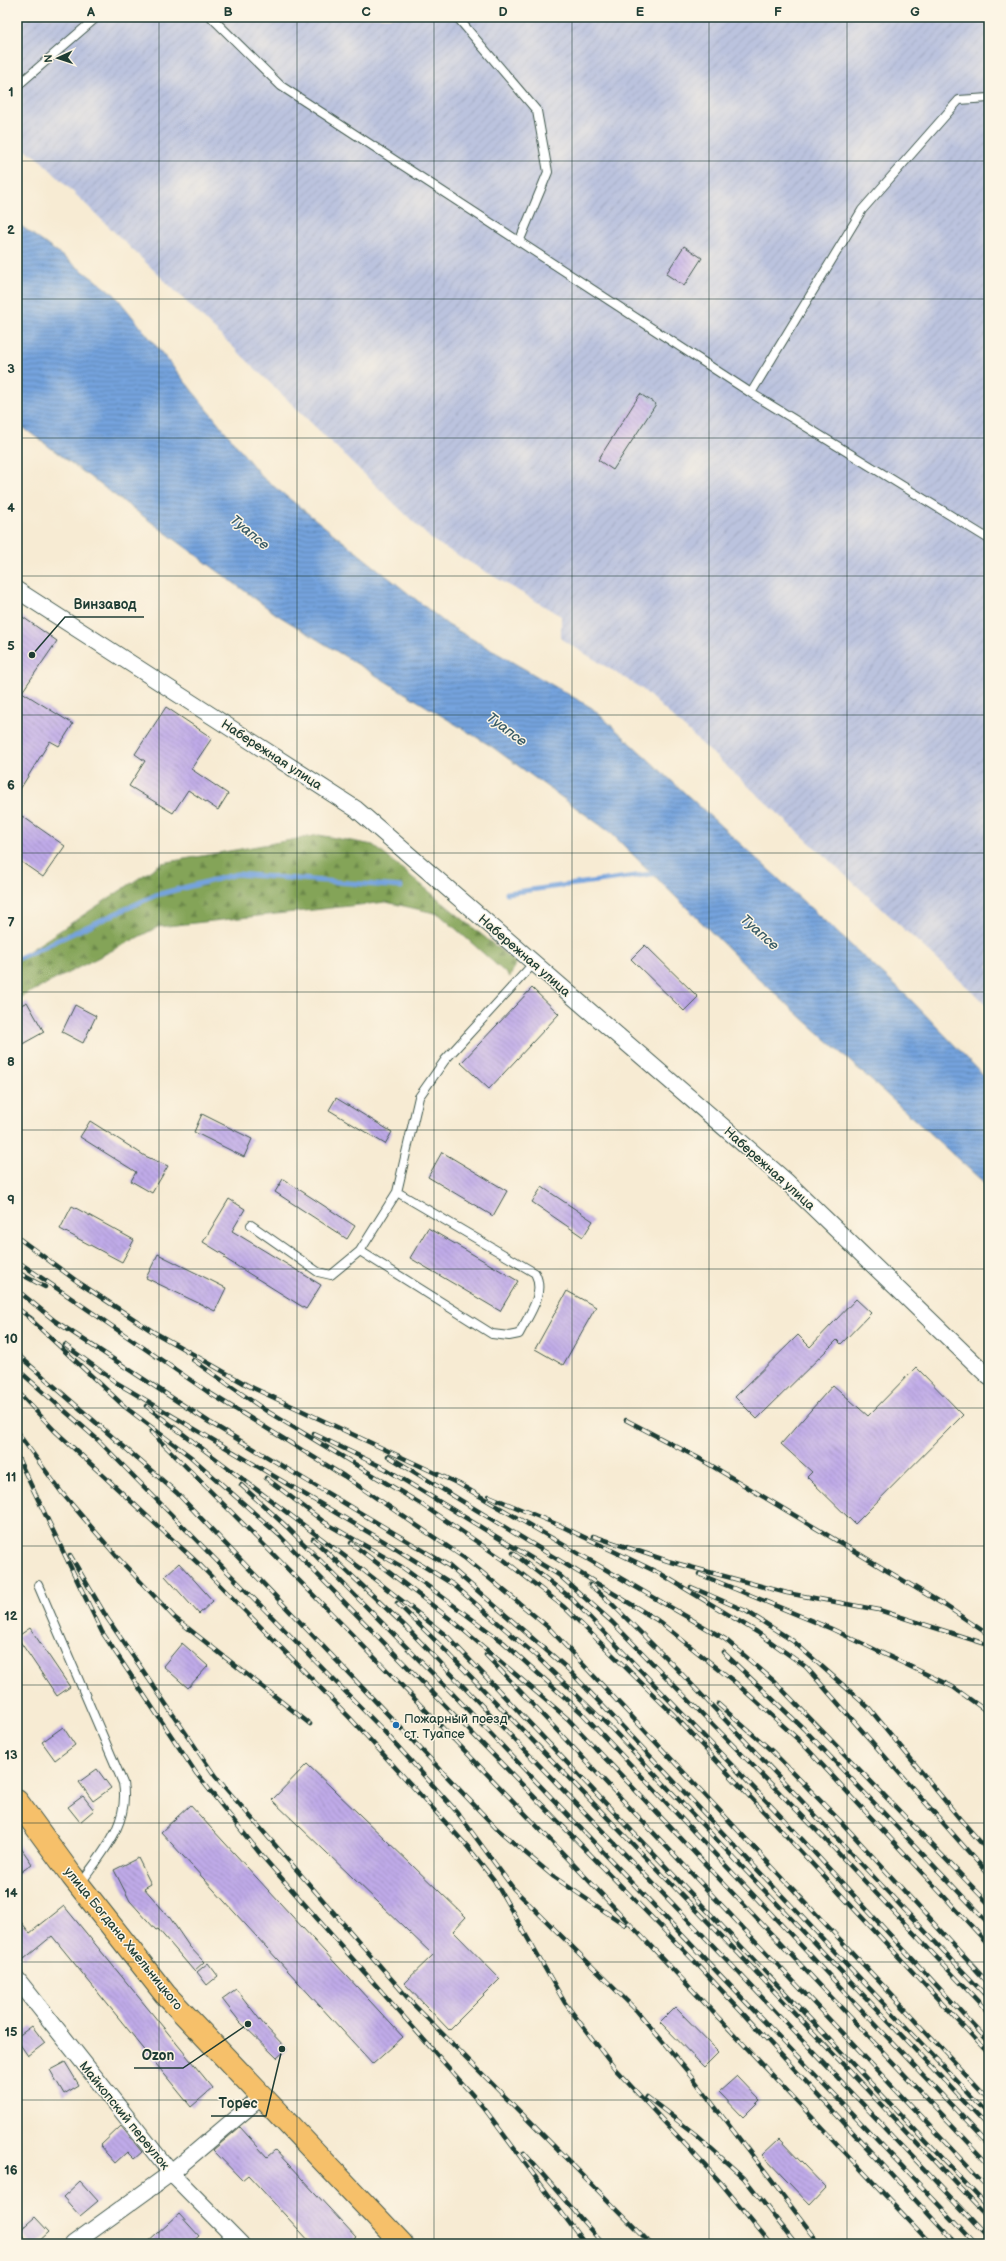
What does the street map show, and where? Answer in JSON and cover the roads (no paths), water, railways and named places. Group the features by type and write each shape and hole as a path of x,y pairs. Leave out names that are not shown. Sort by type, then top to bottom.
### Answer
{"main road":[{"name":"улица Богдана Хмельницкого","path":"17,1801 165,1994 402,2244"}],"street":[{"name":"Набережная улица","path":"17,590 356,809 786,1181 989,1378"},
{"name":"Майкопский переулок","path":"17,1979 171,2173 241,2244"},
{"path":"73,2244 171,2173 262,2096"}],"lane":[{"path":"17,86 97,17"},
{"path":"211,17 281,86 751,393 989,539"},
{"path":"457,17 537,111 548,172 519,242"},
{"path":"751,393 862,210 959,100 989,98"},
{"path":"252,1225 318,1272 330,1275 360,1250 397,1192 419,1097 445,1060 534,963"},
{"path":"360,1250 492,1334 509,1336 518,1334 538,1298 539,1281 535,1273 397,1192"},
{"path":"38,1585 123,1783 126,1800 118,1829 80,1885"}],"water":[{"name":"Туапсе","path":"17,223 114,294 262,477 448,625 592,708 912,1001 989,1081 989,1190 979,1178 756,976 611,833 491,746 276,614 17,423"}],"waterway":[{"path":"507,893 659,873"},
{"path":"17,959 156,895 237,874 401,887"}],"railway":[{"path":"17,1237 78,1282 152,1331 249,1386 459,1484 725,1639 774,1681 989,1904"},
{"path":"17,1261 208,1392 344,1476 466,1559 548,1627 989,2099"},
{"path":"17,1272 45,1287"},
{"path":"17,1290 55,1321 209,1422 449,1566 568,1669 989,2115"},
{"path":"17,1308 32,1319"},
{"path":"28,1317 125,1407 191,1457 279,1535 700,1967 956,2244"},
{"path":"65,1345 117,1383 385,1542 454,1585 534,1654 611,1728 989,2128"},
{"path":"17,1354 177,1493 496,1828 554,1877 625,1925"},
{"path":"193,1360 265,1410 421,1504 504,1560 564,1607 672,1713 989,2054"},
{"path":"17,1369 98,1440 382,1729 457,1812 513,1888 637,2011 689,2073 820,2244"},
{"path":"17,1391 54,1430 201,1566 350,1718 467,1846 494,1880 565,2003 616,2070 721,2183 771,2244"},
{"path":"146,1406 363,1570 448,1637 989,2208"},
{"path":"626,1420 702,1460 946,1606 989,1635"},
{"path":"17,1432 62,1493 119,1559 175,1618 310,1724"},
{"path":"151,1432 251,1531 545,1834 931,2244"},
{"path":"314,1434 386,1469 559,1575 612,1622 824,1838 989,2013"},
{"path":"17,1456 102,1632 196,1773 262,1856 484,2108 585,2244"},
{"path":"388,1456 657,1620 736,1683 801,1742 989,1945"},
{"path":"266,1478 324,1522 402,1567 503,1642 581,1712 989,2145"},
{"path":"241,1485 287,1527 450,1691 976,2244"},
{"path":"489,1496 561,1526 661,1574 757,1632 806,1667 989,1875"},
{"path":"593,1536 668,1561 787,1593 879,1610 989,1645"},
{"path":"313,1539 407,1628 725,1958 989,2238"},
{"path":"351,1543 454,1622 568,1719 989,2164"},
{"path":"513,1553 571,1598 775,1810 989,2042"},
{"path":"70,1555 107,1618 215,1776 414,2005 651,2244"},
{"path":"699,1574 832,1629 953,1687 989,1713"},
{"path":"590,1585 610,1602 678,1670 989,1999"},
{"path":"691,1587 746,1611 793,1641 869,1708 989,1852"},
{"path":"397,1603 449,1654 739,1954 989,2219"},
{"path":"723,1652 804,1729 989,1924"},
{"path":"486,1655 989,2189"},
{"path":"718,1704 773,1752 843,1824 989,1984"},
{"path":"647,2097 695,2134 744,2178 796,2244"},
{"path":"524,2153 603,2244"}],"place":[{"name":"Винзавод","path":"32,655"},
{"name":"Пожарный поезд ст. Туапсе","path":"396,1725"},
{"name":"Ozon","path":"248,2024"},
{"name":"Торес","path":"282,2049"}]}
